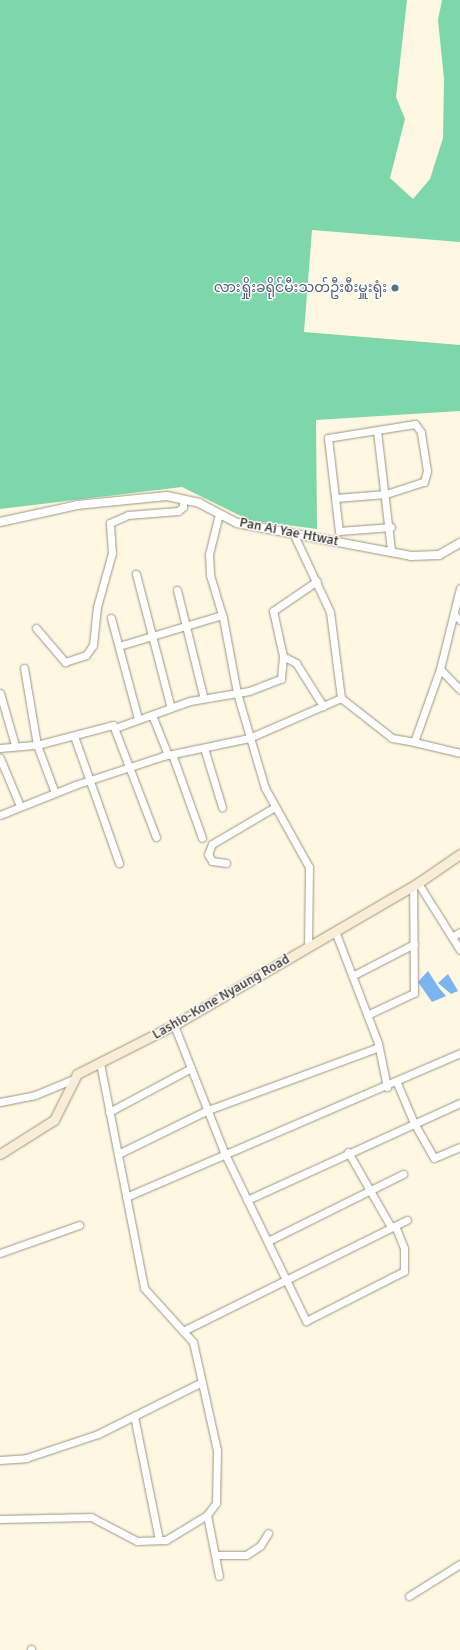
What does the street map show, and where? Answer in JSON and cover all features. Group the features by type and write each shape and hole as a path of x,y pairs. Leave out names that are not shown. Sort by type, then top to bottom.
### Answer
{"main road":[{"name":"Lashio-Kone Nyaung Road","path":"74,1079 77,1074 100,1064 174,1025 416,884 460,854"},
{"path":"0,1154 54,1120 74,1079"}],"street":[{"path":"336,498 386,494 420,484 427,477 427,470 419,427 328,438 339,531 391,527"},
{"path":"377,431 391,527 391,550"},
{"name":"Pan Ai Yae Htwat","path":"0,522 114,500 167,496 183,499 236,523 294,535 391,550 411,556 439,555 460,543"},
{"path":"36,628 65,662 86,655 93,645 97,607 112,553 110,523 128,515 178,511 182,507 183,499"},
{"path":"219,514 209,554 210,575 222,615 236,693 249,738 273,808 309,867 308,946"},
{"path":"294,535 317,581 330,612 341,698 392,738 460,753"},
{"path":"136,574 170,708"},
{"path":"115,728 170,708 204,699 236,693 281,679 283,656 273,612 317,581"},
{"path":"414,742 440,669 460,588"},
{"path":"177,590 204,699"},
{"path":"454,614 460,620"},
{"path":"118,646 222,615"},
{"path":"111,618 138,719"},
{"path":"283,656 296,663 323,706"},
{"path":"24,668 37,745 55,793"},
{"path":"440,669 460,690"},
{"path":"0,693 14,745"},
{"path":"0,815 55,793 170,755 249,738 341,698"},
{"path":"152,715 170,755 202,838"},
{"path":"0,748 14,745 37,745 111,725 115,728 128,768 156,837"},
{"path":"74,736 119,863"},
{"path":"204,748 222,807"},
{"path":"0,758 20,806"},
{"path":"226,863 212,861 208,854 212,844 273,808"},
{"path":"416,884 460,950"},
{"path":"367,1015 414,992 416,884"},
{"path":"335,931 379,1047 387,1087"},
{"path":"452,938 460,932"},
{"path":"352,976 414,944"},
{"path":"174,1025 224,1152 306,1321 404,1271 404,1248 393,1226 348,1152"},
{"path":"118,1154 208,1110 379,1047"},
{"path":"126,1197 224,1152 397,1083 460,1053"},
{"path":"0,1519 91,1517 137,1541 166,1540 207,1515 216,1503 217,1450 193,1342 144,1288 100,1064"},
{"path":"109,1112 191,1068"},
{"path":"0,1102 35,1096 74,1079"},
{"path":"397,1083 414,1123 434,1158 460,1147"},
{"path":"247,1200 348,1152 460,1103"},
{"path":"268,1241 403,1174"},
{"path":"183,1331 406,1220"},
{"path":"0,1253 79,1225"},
{"path":"0,1460 57,1450 134,1416 202,1382"},
{"path":"134,1416 159,1540"},
{"path":"207,1515 219,1576"},
{"path":"215,1555 246,1555 260,1546 268,1533"},
{"path":"408,1596 460,1564"}],"green space":[{"path":"0,0 407,0 396,97 405,119 390,178 413,199 430,179 443,138 444,79 438,20 442,0 460,0 460,242 312,230 304,332 460,345 460,411 316,420 317,529 249,520 182,487 0,509"}],"water":[{"path":"428,971 446,996 432,1002 418,982"},
{"path":"448,974 458,991 451,994 438,983"}],"place":[{"name":"လားရှိုးခရိုင်မီးသတ်ဦးစီးမှူးရုံး","path":"395,288"}]}
